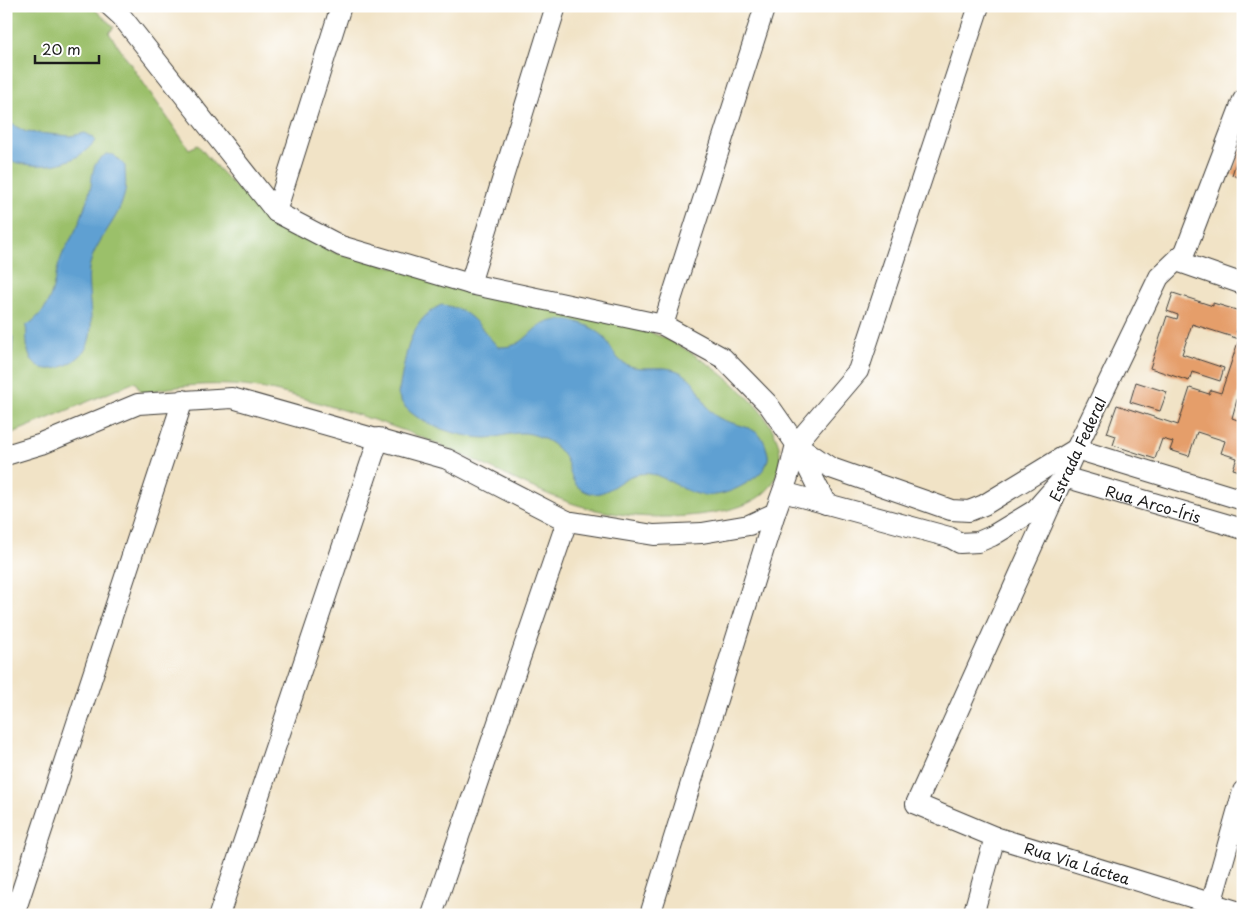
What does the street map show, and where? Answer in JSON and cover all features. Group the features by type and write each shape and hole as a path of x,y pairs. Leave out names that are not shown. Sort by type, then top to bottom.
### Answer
{"street":[{"path":"276,212 341,6"},
{"path":"470,284 556,6"},
{"path":"663,325 765,6"},
{"path":"650,915 783,492 796,444 858,372 979,6"},
{"path":"119,10 276,212 341,246 470,284 663,325 723,358 768,404 796,444 826,504"},
{"name":"Estrada Federal","path":"916,804 1076,449 1159,277 1185,252 1243,100"},
{"path":"1177,260 1243,284"},
{"path":"6,455 42,444 138,404 232,398 379,438 447,459 567,521 654,535 702,533 749,525 775,513"},
{"path":"14,915 183,400"},
{"path":"219,915 379,438"},
{"path":"796,444 831,468 951,510 969,511 984,505 1076,449"},
{"name":"Rua Arco-Íris","path":"1076,449 1243,500"},
{"path":"783,492 949,538 960,543 978,542 992,536 1034,510 1064,477"},
{"name":"Rua Arco-Íris","path":"1064,477 1243,529"},
{"path":"432,915 567,521"},
{"path":"1209,908 1243,791"},
{"name":"Rua Via Láctea","path":"916,804 995,837 1209,908 1243,913"},
{"path":"972,915 995,837"}],"green space":[{"path":"6,6 91,6 114,27 109,33 189,149 198,145 243,194 277,220 315,243 336,253 636,327 664,338 699,357 737,387 755,405 768,423 777,441 780,459 774,480 762,495 753,501 723,511 665,517 645,517 606,512 568,502 456,452 387,425 272,390 235,385 198,385 142,393 135,382 8,435 9,444 6,445"}],"water":[{"path":"6,121 26,132 71,136 85,133 93,137 95,141 76,157 65,162 42,165 18,163 6,160"},
{"path":"107,154 114,155 125,166 125,189 117,214 96,249 89,268 91,327 88,344 78,358 69,363 51,369 43,368 35,364 30,357 27,346 26,326 36,318 48,302 63,253 81,217 91,186 94,167 98,160"},
{"path":"441,305 467,314 498,347 516,344 542,325 556,320 572,321 588,326 606,340 622,362 638,368 672,369 689,378 698,389 707,407 717,417 749,428 762,438 768,456 767,463 756,477 725,493 709,495 695,493 660,477 648,474 634,475 596,494 589,493 575,484 561,452 542,438 525,433 491,438 474,437 461,435 434,426 411,413 403,404 398,394 409,343 414,332 429,312"},
{"path":"6,331 13,337 12,352 6,368"}],"building":[{"path":"1243,143 1243,179 1232,175"},
{"path":"1173,293 1213,306 1213,303 1243,312 1236,332 1240,334 1239,339 1192,324 1182,354 1224,368 1220,381 1192,372 1189,381 1150,368 1167,316 1177,319 1178,315 1167,311"},
{"path":"1239,339 1243,341 1243,389 1240,389 1232,418 1243,422 1243,472 1233,469 1237,458 1221,453 1225,441 1197,432 1189,456 1170,450 1173,442 1162,439 1155,459 1113,445 1116,436 1107,433 1117,405 1178,425 1190,388 1209,394 1211,390 1221,393"},
{"path":"1136,382 1167,392 1160,411 1130,402"}]}
